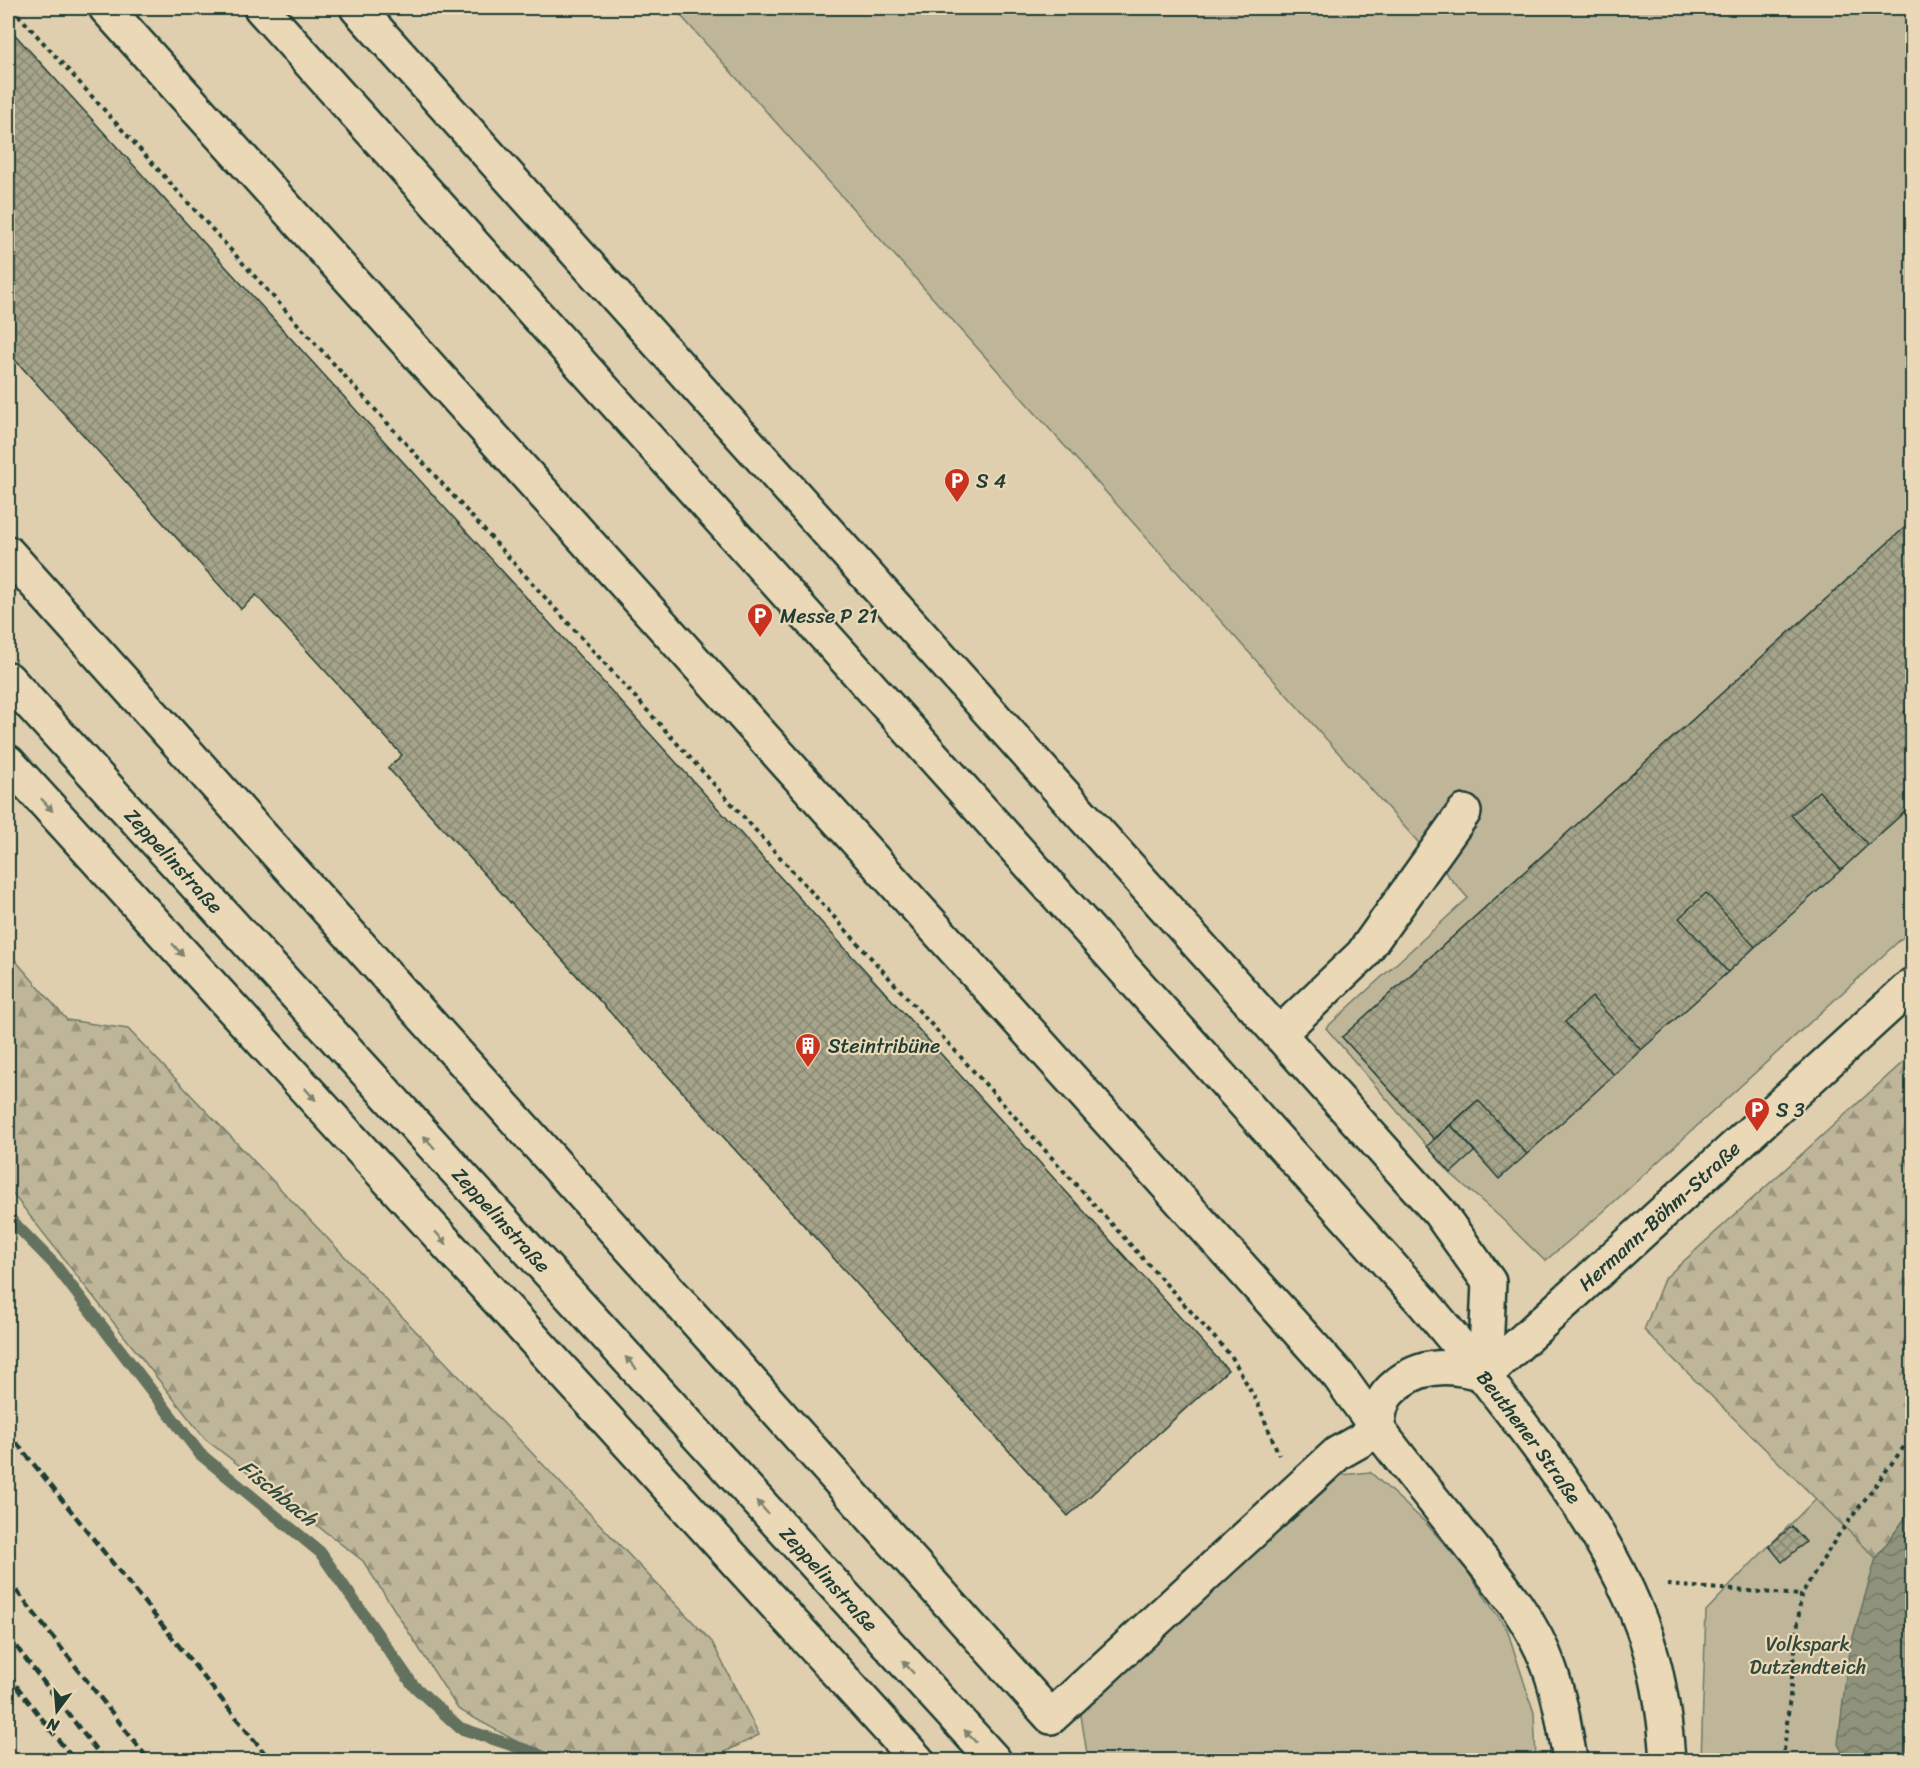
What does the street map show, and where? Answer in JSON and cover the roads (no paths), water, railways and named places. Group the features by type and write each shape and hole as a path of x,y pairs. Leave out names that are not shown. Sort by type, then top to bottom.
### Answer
{"street":[{"path":"106,8 1339,1376 1377,1431 1520,1611 1549,1666 1570,1761"},
{"path":"261,8 1423,1302 1485,1375"},
{"path":"357,8 1439,1212 1489,1282 1485,1375"},
{"path":"8,553 1051,1717 1338,1453 1377,1431"},
{"name":"Zeppelinstraße","path":"8,679 994,1761"},
{"path":"8,762 917,1761"},
{"path":"1280,1033 1362,955 1464,812"},
{"name":"Hermann-Böhm-Straße","path":"1485,1375 1912,985"},
{"name":"Beuthener Straße","path":"1377,1431 1380,1410 1388,1393 1410,1375 1435,1367 1452,1367 1485,1375 1572,1493 1624,1582 1652,1658 1660,1697 1668,1761"}],"water":[{"path":"1912,1509 1912,1760 1847,1760 1838,1744 1849,1651 1876,1558"}],"waterway":[{"name":"Fischbach","path":"8,1217 56,1266 200,1454 320,1552 413,1685 460,1728 550,1760"}],"railway":[{"path":"8,1432 270,1760"},
{"path":"8,1580 149,1760"},
{"path":"8,1636 104,1760"},
{"path":"8,1675 74,1760"}],"place":[{"name":"S 4","path":"957,504"},
{"name":"Messe P 21","path":"760,639"},
{"name":"Steintribüne","path":"808,1069"},
{"name":"S 3","path":"1757,1133"}],"park label":[{"name":"Volkspark Dutzendteich","path":"1808,1656"}]}
